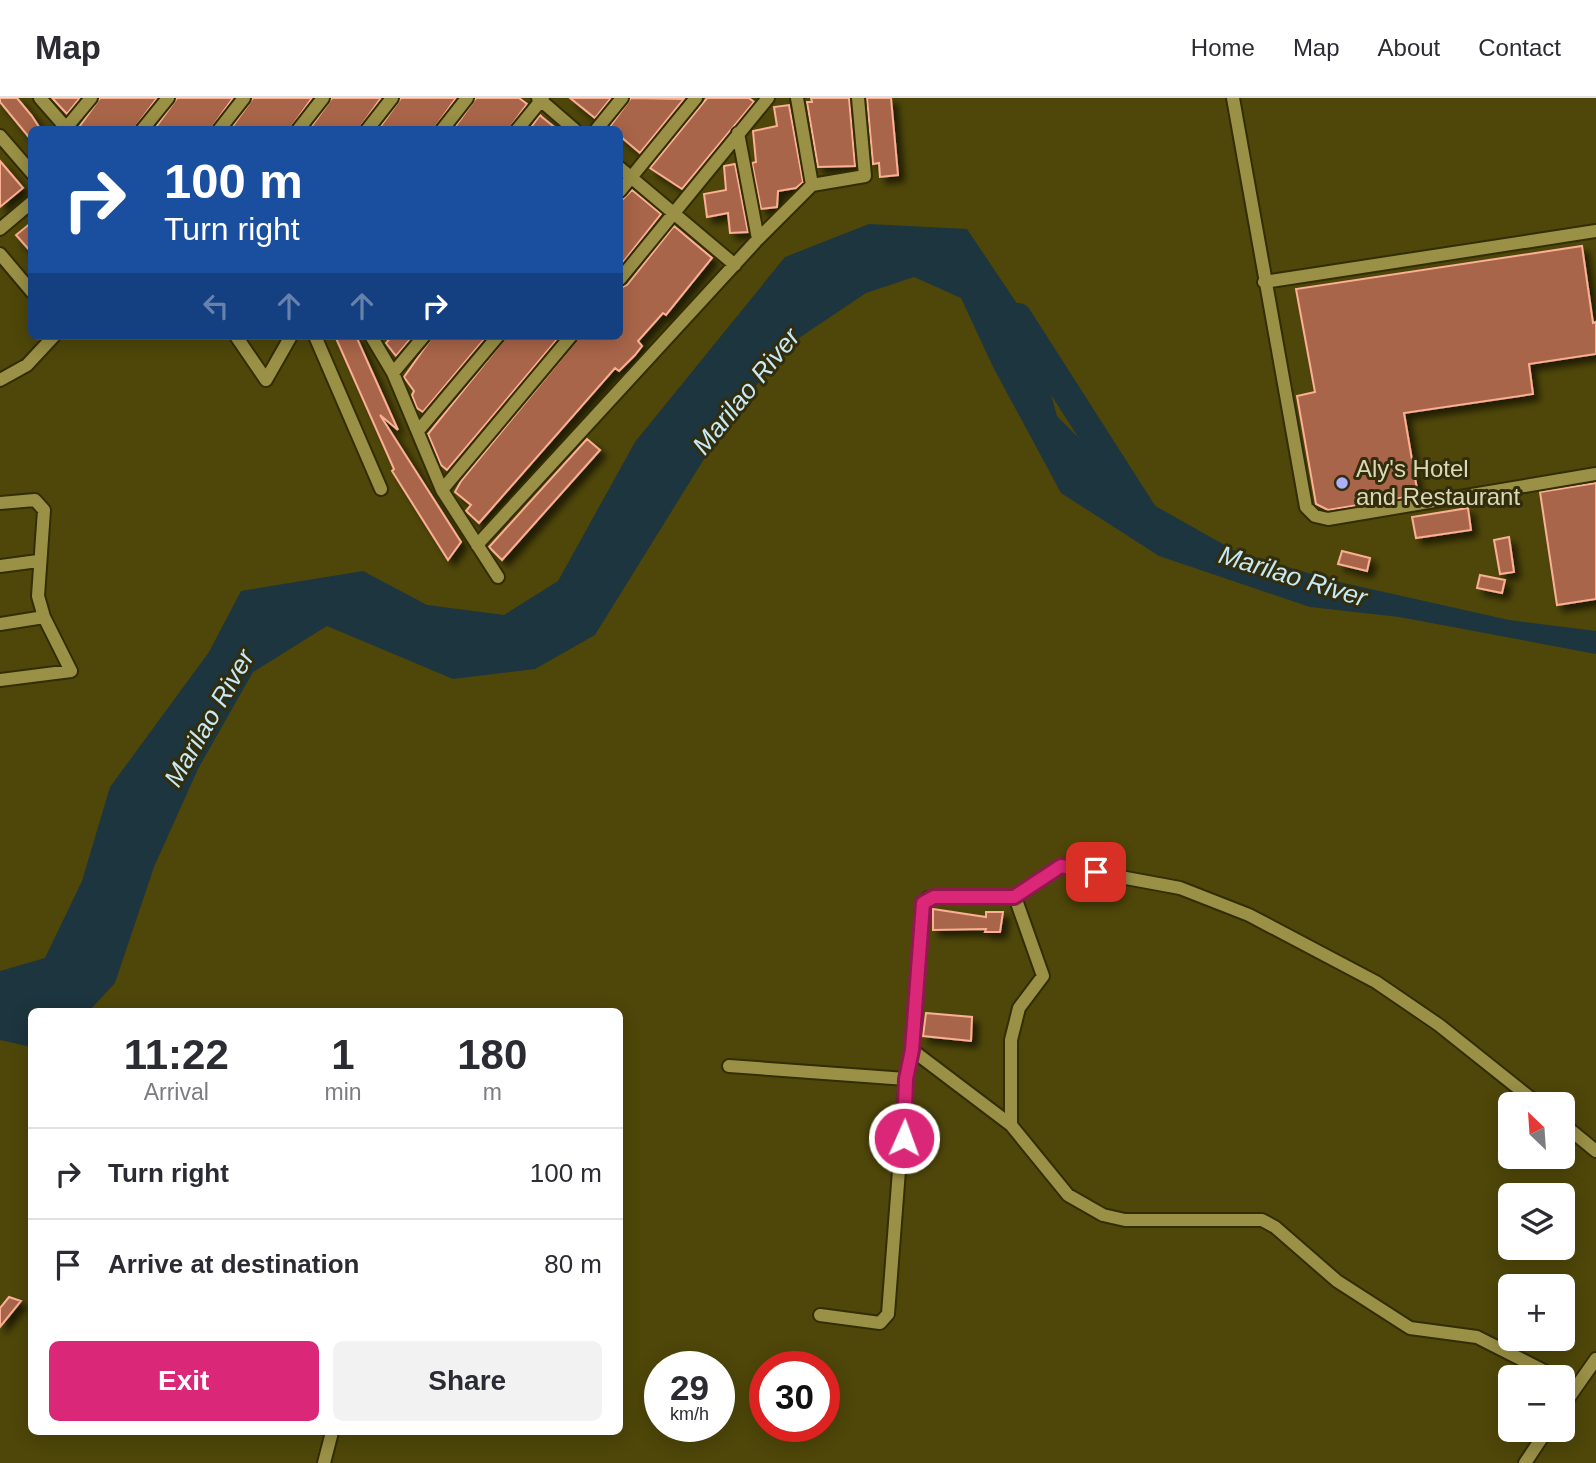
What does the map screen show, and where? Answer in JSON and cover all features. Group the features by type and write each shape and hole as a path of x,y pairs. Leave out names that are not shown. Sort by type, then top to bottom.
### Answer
{"street":[{"path":"40,98 64,126"},
{"path":"69,126 91,98"},
{"path":"145,126 168,98"},
{"path":"222,126 244,98"},
{"path":"301,126 323,98"},
{"path":"370,126 392,98"},
{"path":"445,126 467,98"},
{"path":"599,126 622,98"},
{"path":"623,187 695,98"},
{"path":"623,275 768,98"},
{"path":"797,98 812,185"},
{"path":"477,545 758,239 812,185 865,176 858,98"},
{"path":"1233,98 1306,507 1315,516 1328,519 1596,474"},
{"path":"520,126 541,99 571,126"},
{"path":"738,133 758,239"},
{"path":"0,136 28,168"},
{"path":"623,170 735,265"},
{"path":"0,229 28,205"},
{"path":"1264,282 1596,231"},
{"path":"0,254 28,287"},
{"path":"3,374 27,365 50,340"},
{"path":"239,340 266,380 289,340"},
{"path":"317,340 381,489"},
{"path":"372,340 393,373 442,490 498,578"},
{"path":"393,373 421,340"},
{"path":"418,431 495,340"},
{"path":"442,490 568,340"},
{"path":"0,503 35,500 44,510 37,584 44,617 71,671 0,680"},
{"path":"0,566 38,561"},
{"path":"0,624 44,617"},
{"path":"820,1315 880,1323 888,1314 923,903 934,897 1014,897 1052,869 1072,866 1180,888 1237,911 1376,982 1439,1025 1523,1092"},
{"path":"1011,1125 1011,1040 1019,1008 1042,976 1014,897"},
{"path":"912,1050 1011,1125 1068,1195 1103,1215 1125,1220 1247,1217 1262,1220 1275,1227 1337,1281 1410,1328 1477,1337 1532,1365"},
{"path":"729,1066 906,1079"},
{"path":"1575,1134 1596,1151"},
{"path":"1576,1387 1596,1359"},
{"path":"324,1463 331,1435"},
{"path":"1525,1463 1539,1442"}],"water":[{"path":"869,224 967,229 1032,326 1057,416 1134,494 1237,552 1335,581 1509,620 1596,631 1596,654 1399,617 1310,607 1159,556 1061,493 993,367 961,298 914,277 866,293 787,346 722,430 595,635 535,669 453,679 327,626 253,672 198,769 154,867 115,983 92,1008 28,1008 28,1046 0,1040 0,971 45,958 82,881 110,787 209,652 241,591 363,571 427,605 504,615 558,581 635,442 785,257"}],"building":[{"path":"0,98 17,98 38,126 28,126 28,136 0,102"},
{"path":"52,98 80,98 67,114"},
{"path":"100,98 157,98 136,126 80,126"},
{"path":"177,98 233,98 213,126 157,126"},
{"path":"253,98 312,98 292,126 233,126"},
{"path":"332,98 381,98 361,126 312,126"},
{"path":"401,98 456,98 436,126 381,126"},
{"path":"476,98 519,98 527,104 511,126 456,126"},
{"path":"570,98 611,98 595,118"},
{"path":"631,98 684,99 640,153 623,139 623,126 610,126"},
{"path":"707,98 749,98 754,102 682,189 650,168"},
{"path":"811,98 849,98 855,166 818,167 807,102 812,102"},
{"path":"867,98 891,98 898,175 880,177 879,163 873,164"},
{"path":"789,105 803,182 796,188 778,191 777,207 761,209 752,163 756,162 753,131 777,126 774,107"},
{"path":"540,115 553,126 532,126"},
{"path":"0,161 23,188 0,207"},
{"path":"735,164 748,232 730,233 728,213 707,217 704,194 726,190 724,166"},
{"path":"632,190 661,214 623,262 623,199"},
{"path":"28,225 28,248 16,235"},
{"path":"674,226 712,258 666,315 663,313 638,341 642,346 635,355 619,371 615,368 479,523 466,511 471,505 455,492 461,481 577,340 623,340 623,287"},
{"path":"1582,246 1593,323 1596,322 1596,354 1529,364 1533,394 1404,413 1418,495 1328,510 1316,504 1297,396 1315,392 1296,289"},
{"path":"337,340 358,340 398,430 380,415 461,542 448,560 392,471 394,469"},
{"path":"389,340 410,340 396,356 386,343"},
{"path":"430,340 484,340 423,412 417,408 412,395 414,391 404,377"},
{"path":"504,340 557,340 447,470 441,465 428,434"},
{"path":"587,439 600,450 502,560 489,547"},
{"path":"1596,483 1596,599 1557,605 1540,492"},
{"path":"1468,508 1471,530 1416,538 1412,517"},
{"path":"1509,537 1514,572 1500,574 1494,540"},
{"path":"1342,551 1370,558 1367,571 1338,564"},
{"path":"1480,575 1505,580 1502,593 1477,588"},
{"path":"933,909 986,917 986,912 1003,912 1000,932 985,932 986,929 933,930"},
{"path":"926,1013 972,1017 971,1041 923,1036"},
{"path":"9,1297 21,1301 0,1327 0,1308"}],"waterway":[{"name":"Marilao River","path":"1018,317 1147,519"}],"place":[{"name":"Aly's Hotel and Restaurant","path":"1342,483"}],"route":[{"path":"904,1138 906,1079 912,1050 923,903 934,897 1014,897 1052,869 1061,866 1096,872"}]}
